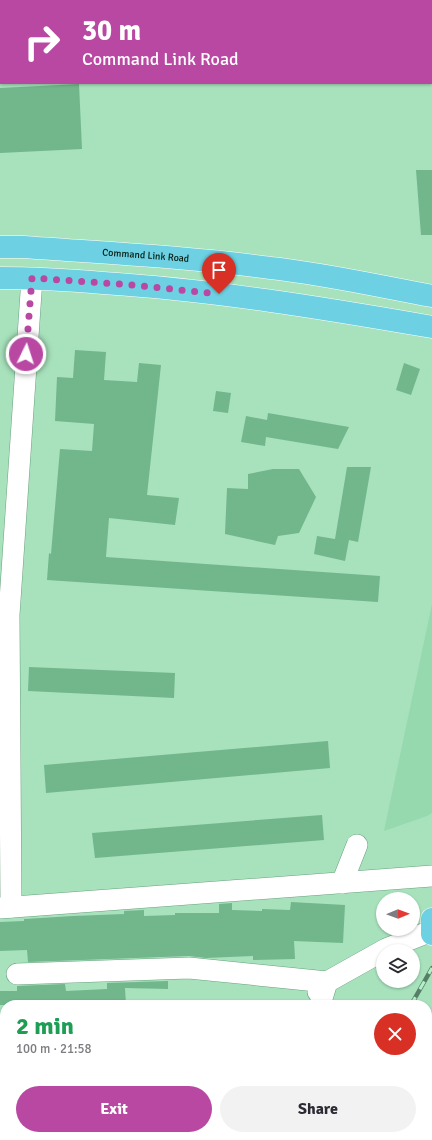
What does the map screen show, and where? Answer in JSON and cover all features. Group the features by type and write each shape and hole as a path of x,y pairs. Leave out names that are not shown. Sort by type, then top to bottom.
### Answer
{"main road":[{"name":"Command Link Road","path":"0,247 24,247 188,258 264,267 350,280 432,296"},
{"path":"0,278 32,278 133,285 233,295 432,327"}],"street":[{"path":"32,278 9,615 5,907 432,876"},
{"path":"342,883 356,845"},
{"path":"310,1000 327,982 386,949 432,928"},
{"path":"17,974 189,968 327,982"},
{"path":"322,1000 327,982"}],"shaded area":[{"path":"432,604 432,813 384,831"}],"building":[{"path":"79,84 82,149 0,153 0,88"},
{"path":"416,170 432,170 432,235 421,235"},
{"path":"75,350 106,352 104,380 137,382 139,363 161,365 147,495 179,498 175,525 109,518 106,557 380,576 378,602 47,580 49,553 51,554 60,449 92,451 94,424 55,421 57,377 73,378"},
{"path":"404,363 420,369 411,395 396,390"},
{"path":"216,391 231,393 228,413 213,411"},
{"path":"268,413 349,427 338,449 266,437 265,446 241,442 246,416 267,420"},
{"path":"347,467 371,467 358,542 349,540 345,561 314,554 317,536 335,539"},
{"path":"273,469 299,469 316,497 299,533 278,536 275,545 225,534 227,488 248,489 248,474"},
{"path":"29,667 175,673 174,698 28,691"},
{"path":"328,741 330,768 46,793 44,765"},
{"path":"322,815 324,840 95,858 92,833"},
{"path":"291,902 345,905 343,943 294,941 295,959 253,960 253,956 206,958 189,956 28,962 27,950 0,951 0,922 24,921 24,919 124,914 124,911 144,910 144,916 175,915 175,913 219,913 219,904 232,903 232,910 290,910"},
{"path":"168,981 168,989 125,988 126,1000 0,1000 0,991 17,991 17,986 65,984 66,991 107,989 107,983"}],"railway":[{"path":"414,1000 432,968"}],"route":[{"path":"26,354 32,278 133,285 219,294"}]}
